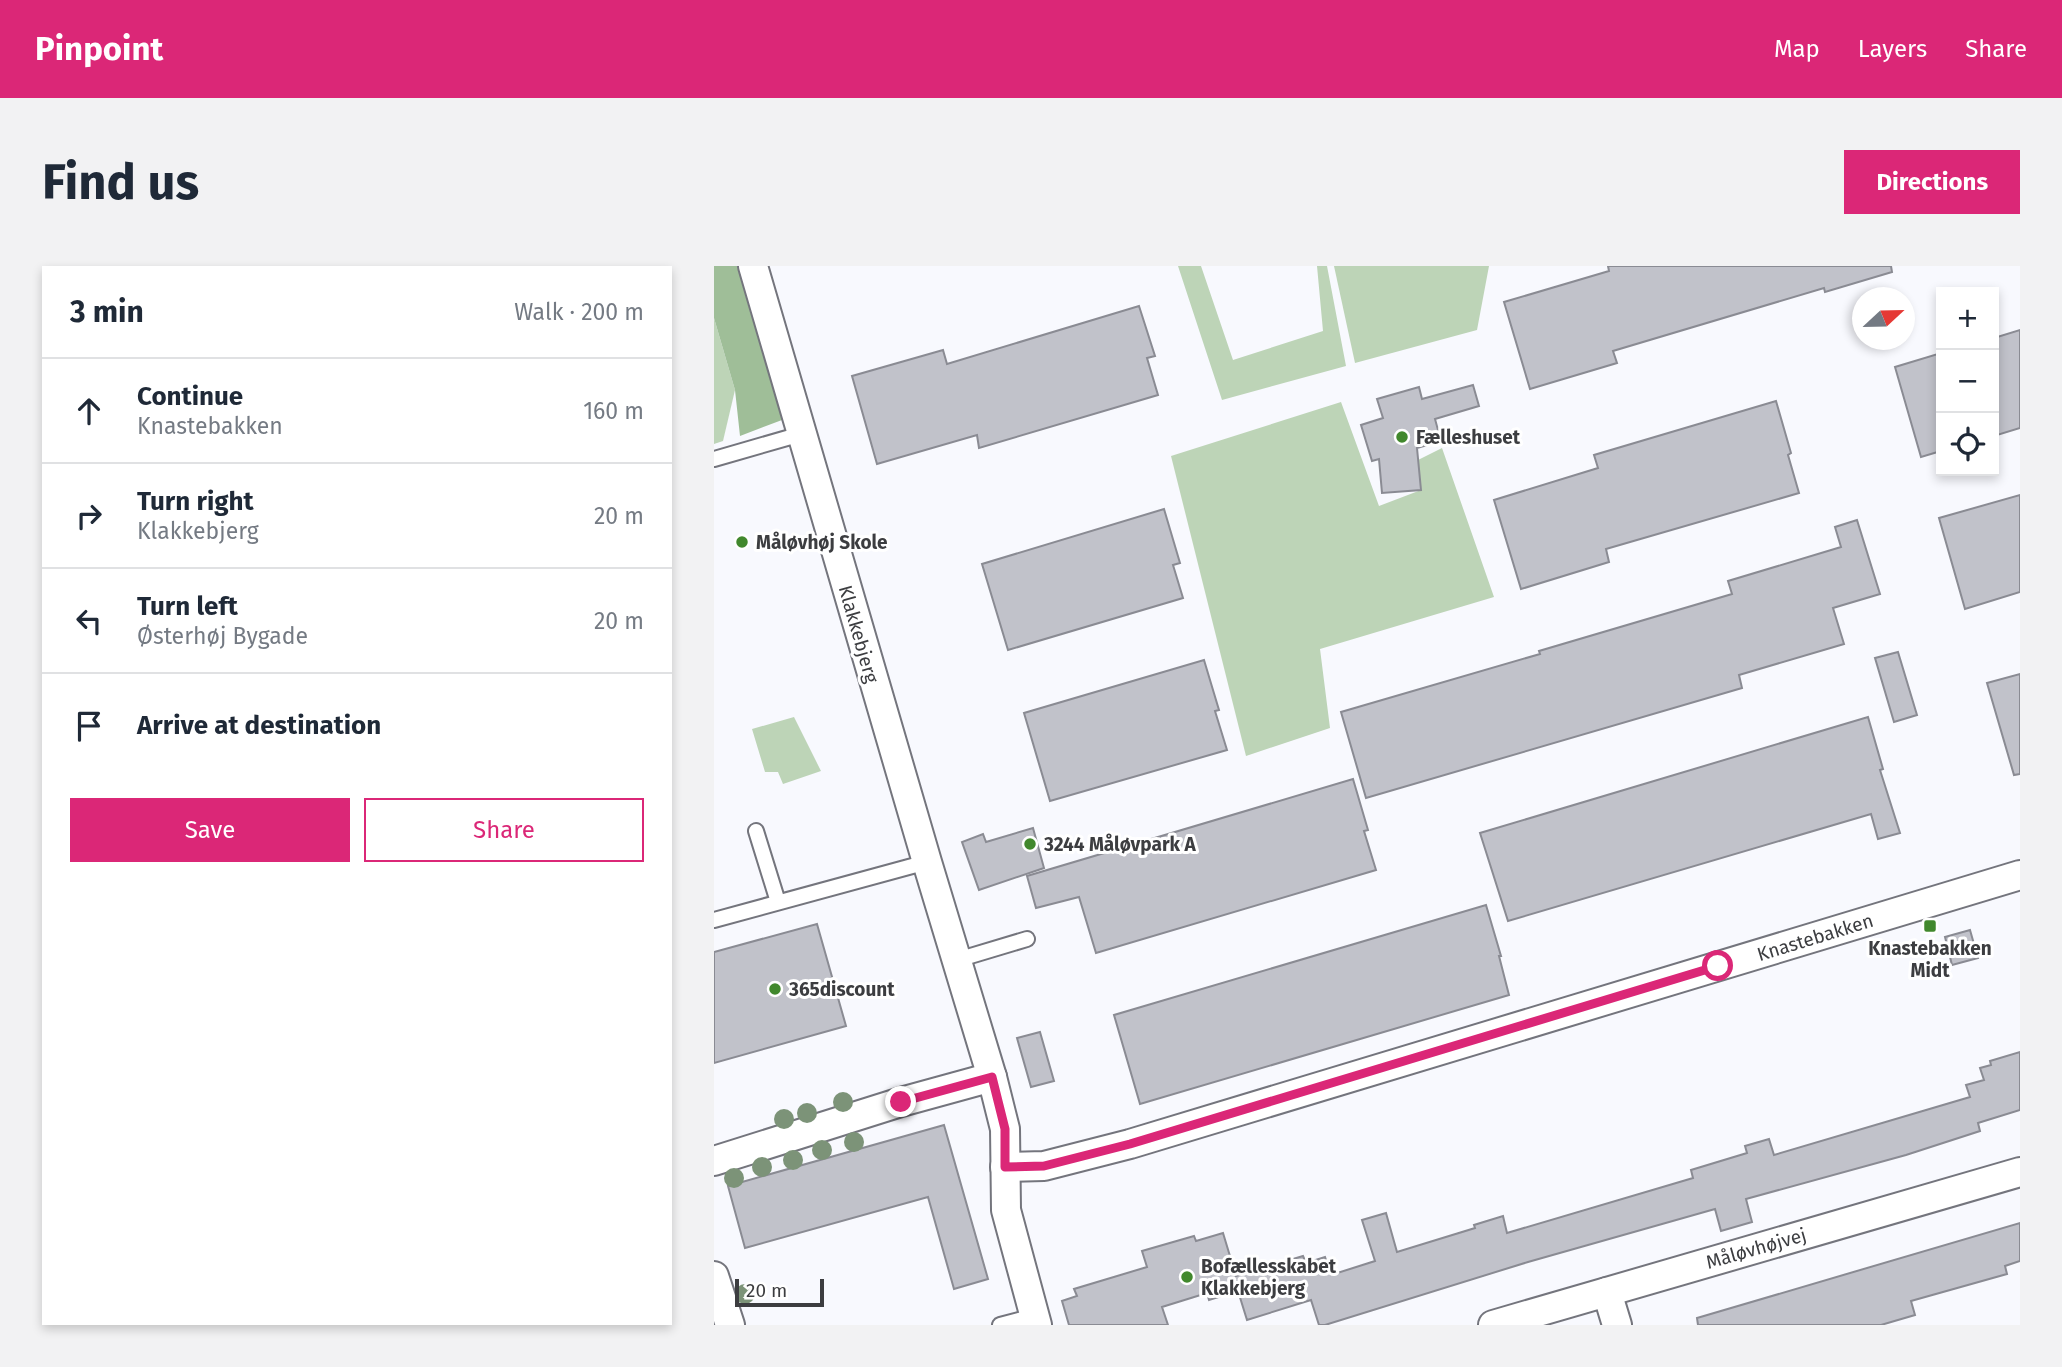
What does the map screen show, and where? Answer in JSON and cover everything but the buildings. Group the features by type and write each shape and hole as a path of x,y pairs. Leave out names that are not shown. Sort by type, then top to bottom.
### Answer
{"street":[{"name":"Klakkebjerg","path":"753,266 992,1077 1005,1129 1006,1210 1035,1321"},
{"name":"Knastebakken","path":"1005,1167 1044,1166 1130,1144 2020,875"},
{"path":"714,1161 901,1102 992,1077"},
{"name":"Måløvhøjvej","path":"1493,1325 2020,1172"},
{"path":"714,1276 730,1325"},
{"path":"1607,1292 1617,1325"}],"lane":[{"path":"714,459 801,434"},
{"path":"756,831 778,902"},
{"path":"714,920 927,862"},
{"path":"957,960 1027,939"},
{"name":"Klakkebjerg","path":"1000,1325 1035,1321"}],"green space":[{"path":"714,266 737,266 782,420 740,436 735,390 714,318"},
{"path":"1178,266 1201,266 1233,360 1323,331 1317,266 1327,266 1346,366 1222,400"},
{"path":"1334,266 1489,266 1477,330 1355,363"},
{"path":"714,318 735,390 723,441 714,444"},
{"path":"1341,402 1379,506 1421,490 1418,460 1442,448 1494,597 1320,649 1330,728 1246,756 1171,456"},
{"path":"794,717 821,771 783,784 778,772 765,772 752,729"}],"place":[{"name":"Fælleshuset","path":"1402,437"},
{"name":"Måløvhøj Skole","path":"742,542"},
{"name":"3244 Måløvpark A","path":"1030,844"},
{"name":"Knastebakken Midt","path":"1930,926"},
{"name":"365discount","path":"775,989"},
{"name":"Bofællesskabet Klakkebjerg","path":"1187,1277"}],"route":[{"path":"901,1102 992,1077 1005,1129 1005,1167 1044,1166 1130,1144 1718,966"}]}
